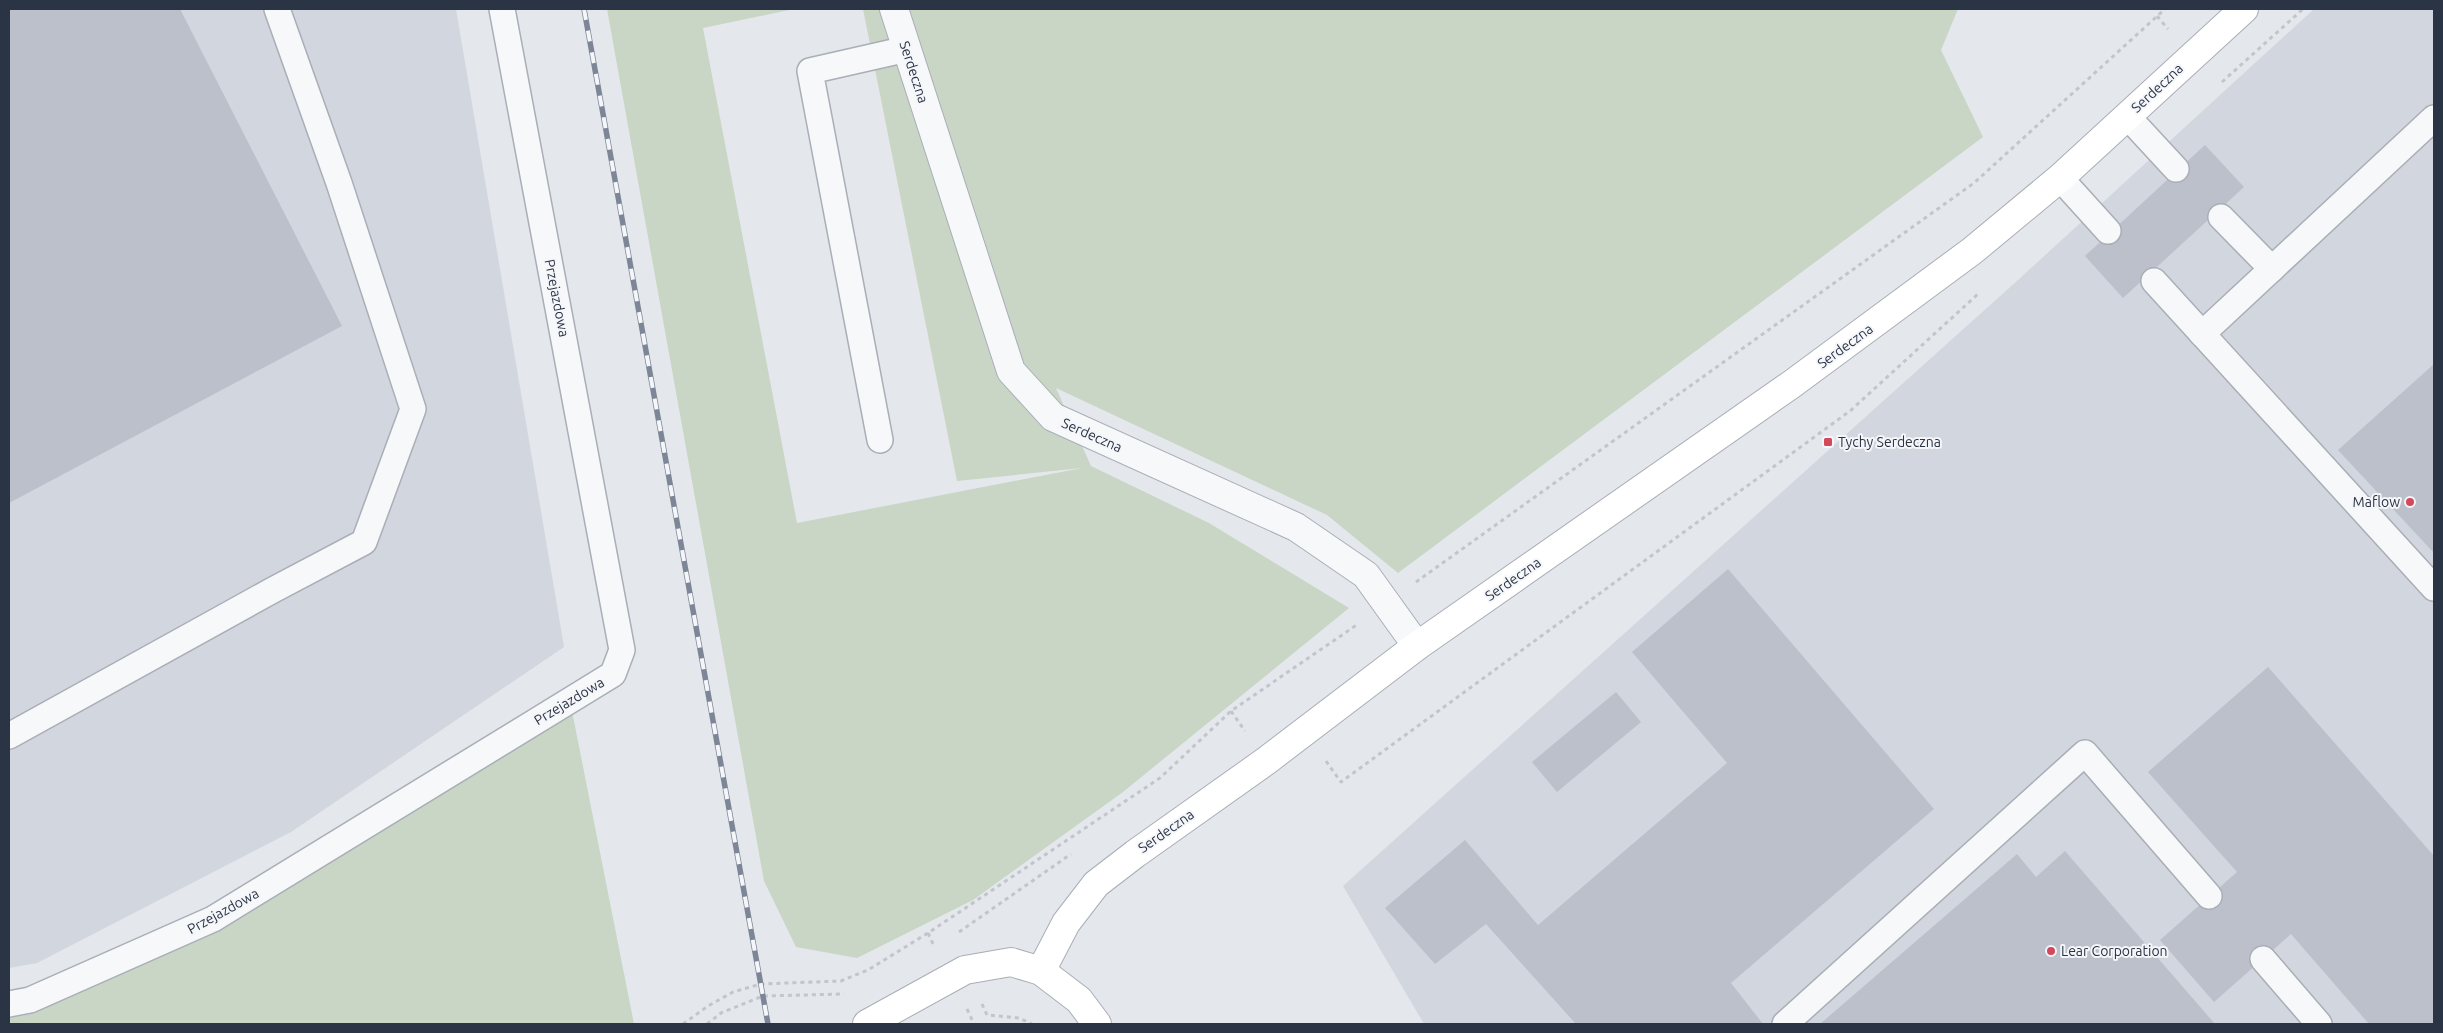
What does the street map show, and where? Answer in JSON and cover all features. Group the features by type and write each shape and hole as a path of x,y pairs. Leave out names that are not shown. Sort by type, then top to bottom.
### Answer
{"street":[{"name":"Serdeczna","path":"894,9 1011,371 1053,417 1296,527 1366,575 1417,646"},
{"name":"Serdeczna","path":"1041,971 1066,923 1096,884 1266,761 1417,646 1875,324 1972,251 2060,178 2244,9"},
{"path":"867,1024 965,970 1011,962 1041,971 1079,1000 1097,1024"}],"lane":[{"path":"9,736 364,542 410,418 413,409 336,174 277,9"},
{"name":"Przejazdowa","path":"9,1004 30,1000 213,919 613,674 622,650 502,9"},
{"path":"880,440 810,71 907,49"},
{"path":"2127,116 2176,169"},
{"path":"2202,334 2434,118"},
{"path":"2060,178 2108,231"},
{"path":"2221,218 2272,269"},
{"path":"2154,281 2434,588"},
{"path":"1785,1024 2085,754 2210,896"},
{"path":"2263,959 2319,1024"}],"path":[{"path":"683,1024 708,1006 733,992 761,984 841,981 868,970 928,933 1160,778 1231,711 1386,603 1974,183 2165,9"},
{"path":"2162,36 2174,25"},
{"path":"1236,735 1252,724"},
{"path":"950,938 1079,849"},
{"path":"928,933 936,948"},
{"path":"927,952 943,943"},
{"path":"708,1024 721,1013 763,996 848,993"}],"shaded area":[{"path":"9,9 456,9 564,647 291,832 37,963 9,968"},
{"path":"2314,9 2434,9 2434,1024 1424,1024 1343,886 2018,280"}],"green space":[{"path":"607,9 794,9 703,28 797,523 1082,468 957,481 863,9 1958,9 1941,50 1983,137 1398,573 1327,515 1056,388 1091,466 1209,523 1349,608 1123,792 973,900 857,958 796,947 764,881"},
{"path":"572,711 634,1024 9,1024 9,1018 31,1014 218,931"}],"building":[{"path":"9,9 180,9 342,326 9,503"},
{"path":"2205,145 2244,187 2123,298 2085,256"},
{"name":"Maflow","path":"2434,364 2434,553 2338,450"},
{"path":"1728,569 1934,809 1731,983 1763,1024 1576,1024 1486,924 1435,964 1385,908 1465,840 1538,925 1727,763 1632,652"},
{"path":"2268,667 2434,856 2434,1024 2369,1024 2291,934 2214,1002 2160,940 2237,872 2148,772"},
{"path":"1616,692 1641,722 1557,792 1532,762"},
{"name":"Lear Corporation","path":"2065,851 2215,1024 1820,1024 2017,854 2036,877"}],"railway":[{"path":"584,9 768,1024"}],"place":[{"name":"Tychy Serdeczna","path":"1828,442"},
{"name":"Maflow","path":"2410,502"},
{"name":"Lear Corporation","path":"2051,951"}]}
